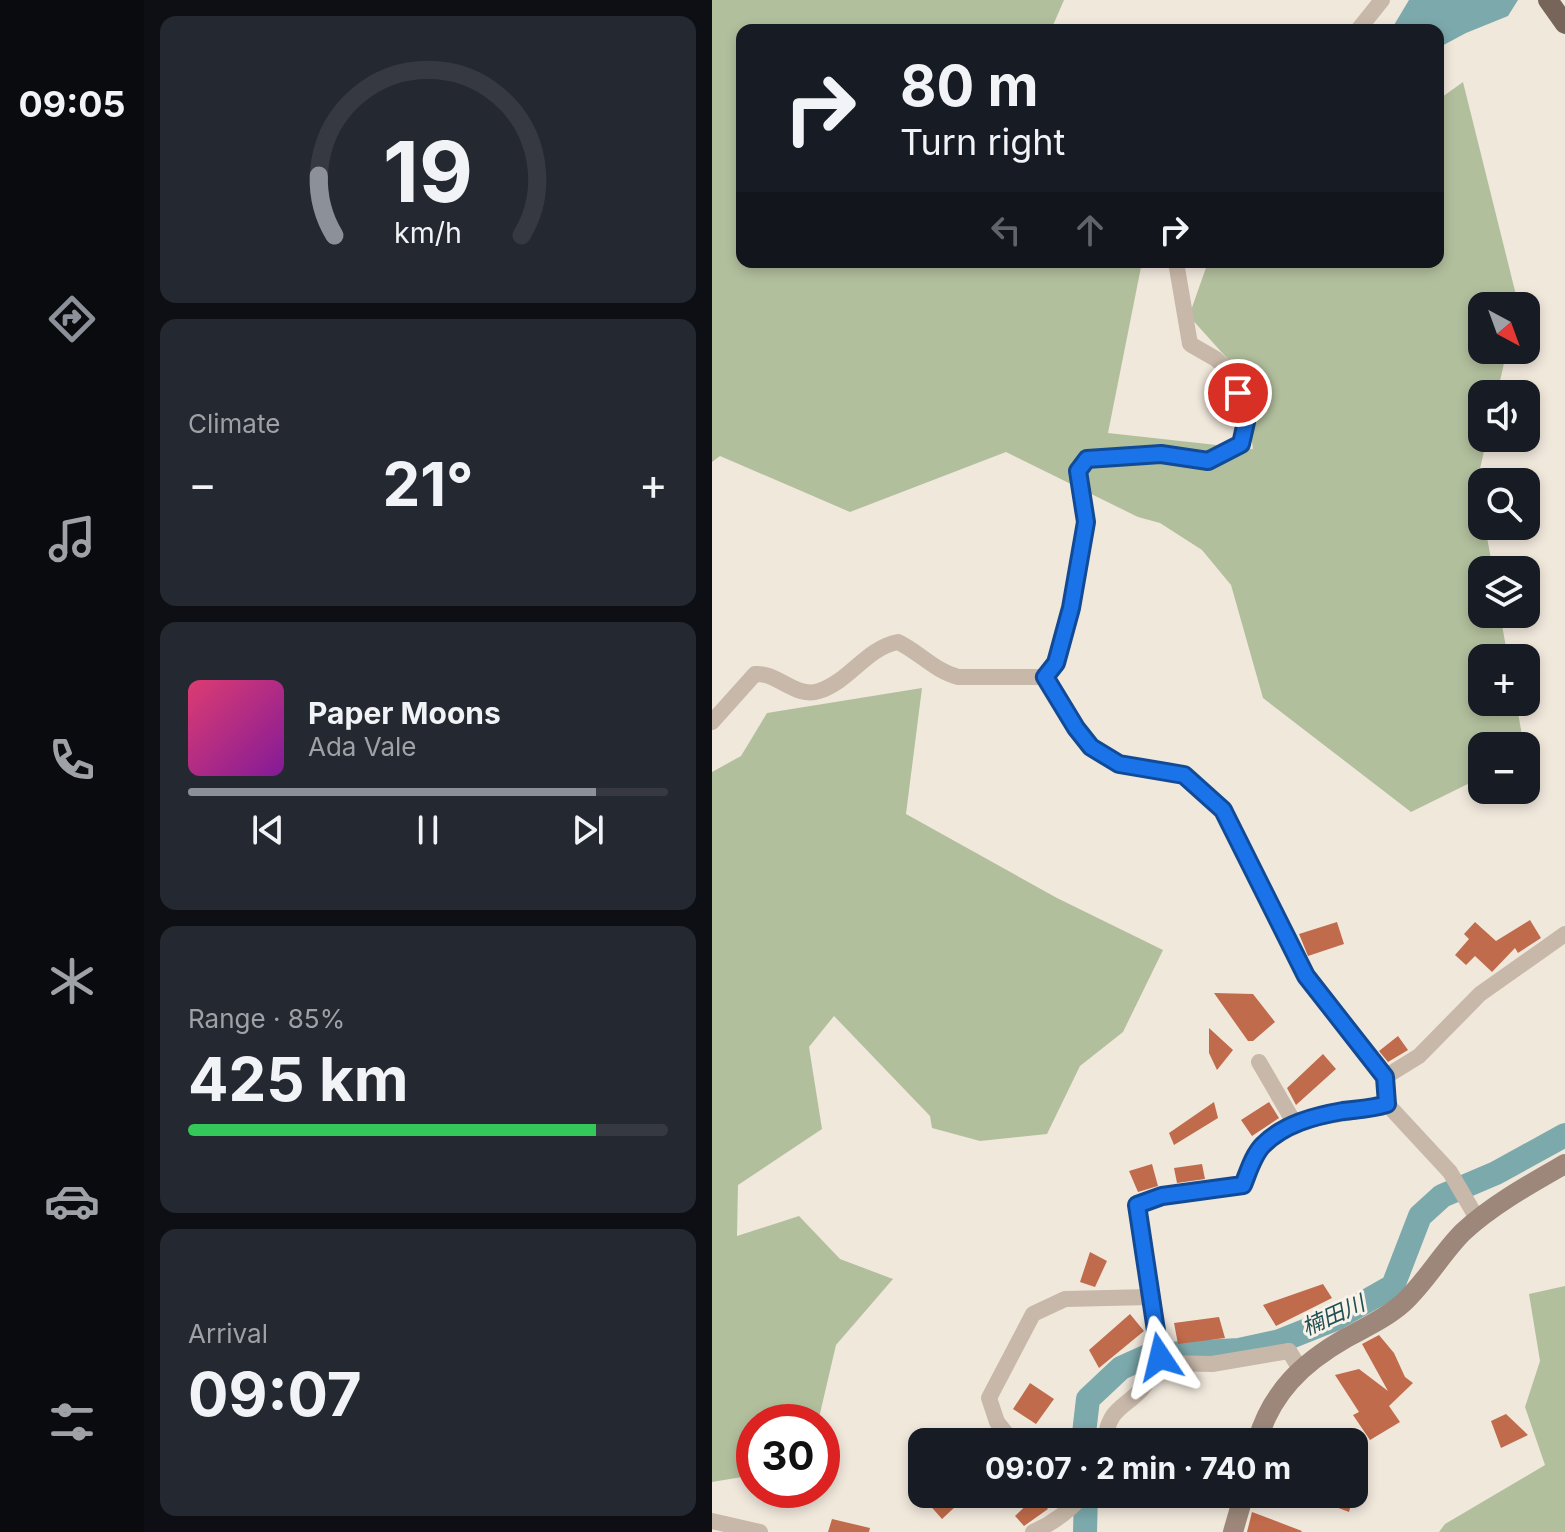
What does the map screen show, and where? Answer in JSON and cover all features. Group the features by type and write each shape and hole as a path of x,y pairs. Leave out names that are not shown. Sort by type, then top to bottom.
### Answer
{"main road":[{"path":"1548,0 1565,24"}],"street":[{"path":"1363,24 1382,0"},
{"path":"1045,677 1056,663 1071,608 1086,522 1078,471 1087,459 1161,454 1208,461 1241,444 1246,422 1234,376 1216,359 1190,344 1177,268"},
{"path":"712,722 755,674 762,673 801,691 819,691 833,684 876,650 898,642 945,673 958,677 1045,677"},
{"path":"1045,677 1091,747 1119,764 1184,775 1223,810 1306,976 1385,1077 1387,1104 1450,1172 1478,1220"},
{"path":"1385,1077 1419,1056 1480,994 1565,934"},
{"path":"1259,1062 1295,1124"},
{"path":"1108,1428 1112,1415 1121,1404 1140,1391 1160,1355 1137,1205 1162,1196 1243,1185 1261,1147 1284,1129 1346,1111 1367,1111 1387,1104"},
{"path":"1262,1428 1281,1388 1300,1369 1405,1302 1441,1256 1478,1220 1565,1164"},
{"path":"1002,1428 989,1398 1033,1314 1065,1299 1150,1297"},
{"path":"1160,1355 1212,1364 1289,1351 1300,1369"},
{"path":"1033,1532 1048,1526 1064,1508"},
{"path":"1233,1532 1240,1508"},
{"path":"712,1521 760,1532"}],"green space":[{"path":"712,0 1064,0 1054,24 736,24 736,268 1141,268 1108,433 1253,449 1243,376 1189,316 1206,268 1444,268 1444,96 1463,82 1515,292 1468,292 1468,364 1504,364 1500,380 1468,380 1468,452 1484,452 1480,468 1468,468 1468,540 1488,540 1490,556 1468,556 1468,628 1503,628 1505,644 1468,644 1468,716 1519,716 1521,732 1468,732 1468,784 1411,812 1263,698 1231,585 1202,550 1160,523 1138,517 1006,452 850,512 720,456 712,462"},
{"path":"922,688 906,814 1057,898 1163,950 1123,1032 1080,1066 1047,1134 980,1141 932,1128 930,1116 834,1016 809,1047 822,1129 738,1185 737,1236 799,1216 840,1259 893,1279 836,1345 822,1404 736,1404 736,1478 712,1482 712,772 741,756 767,713"},
{"path":"1565,1286 1565,1532 1439,1532 1445,1524 1545,1465 1525,1407 1540,1361 1529,1294"}],"water":[{"path":"1409,0 1518,0 1508,16 1444,45 1444,24 1395,24"}],"building":[{"path":"1530,920 1541,938 1518,953 1515,948 1492,972 1475,956 1466,965 1455,955 1469,939 1464,934 1475,922 1496,941"},
{"path":"1337,922 1344,944 1308,956 1299,934"},
{"path":"1214,993 1253,994 1275,1022 1253,1041 1248,1041"},
{"path":"1209,1028 1233,1050 1217,1070 1209,1053"},
{"path":"1398,1036 1408,1050 1388,1062 1379,1051"},
{"path":"1323,1054 1336,1069 1296,1105 1287,1088"},
{"path":"1214,1102 1218,1118 1174,1145 1169,1133"},
{"path":"1269,1102 1279,1118 1252,1136 1241,1120"},
{"path":"1152,1164 1158,1186 1138,1192 1129,1171"},
{"path":"1202,1164 1205,1179 1177,1183 1174,1168"},
{"path":"1090,1252 1107,1261 1095,1287 1080,1282"},
{"path":"1323,1284 1332,1298 1276,1326 1263,1305"},
{"path":"1130,1314 1144,1331 1099,1368 1089,1350"},
{"path":"1219,1317 1225,1338 1178,1344 1174,1323"},
{"path":"1379,1335 1394,1353 1405,1377 1413,1383 1389,1406 1400,1422 1370,1440 1368,1428 1362,1428 1353,1415 1359,1412 1335,1375 1359,1369 1388,1391 1362,1344"},
{"path":"1030,1383 1054,1399 1036,1424 1013,1409"},
{"path":"1506,1414 1528,1435 1501,1448 1491,1421"},
{"path":"932,1508 954,1508 942,1519"},
{"path":"1023,1508 1048,1509 1024,1526 1015,1516"},
{"path":"1252,1512 1302,1531 1247,1532"},
{"path":"832,1519 870,1528 869,1532 828,1532"}],"waterway":[{"name":"楠田川","path":"1085,1428 1088,1399 1121,1368 1150,1355 1239,1350 1280,1341 1335,1319 1393,1286 1420,1216 1442,1196 1496,1173 1565,1135"},
{"name":"楠田川","path":"1085,1532 1086,1508"}],"route":[{"path":"1160,1357 1137,1205 1162,1196 1243,1185 1261,1147 1284,1129 1305,1119 1346,1111 1367,1111 1387,1104 1385,1077 1306,976 1223,810 1184,775 1119,764 1091,747 1045,677 1056,663 1071,608 1086,522 1078,471 1087,459 1116,455 1161,454 1208,461 1229,452 1241,444 1246,422 1238,393"}]}
